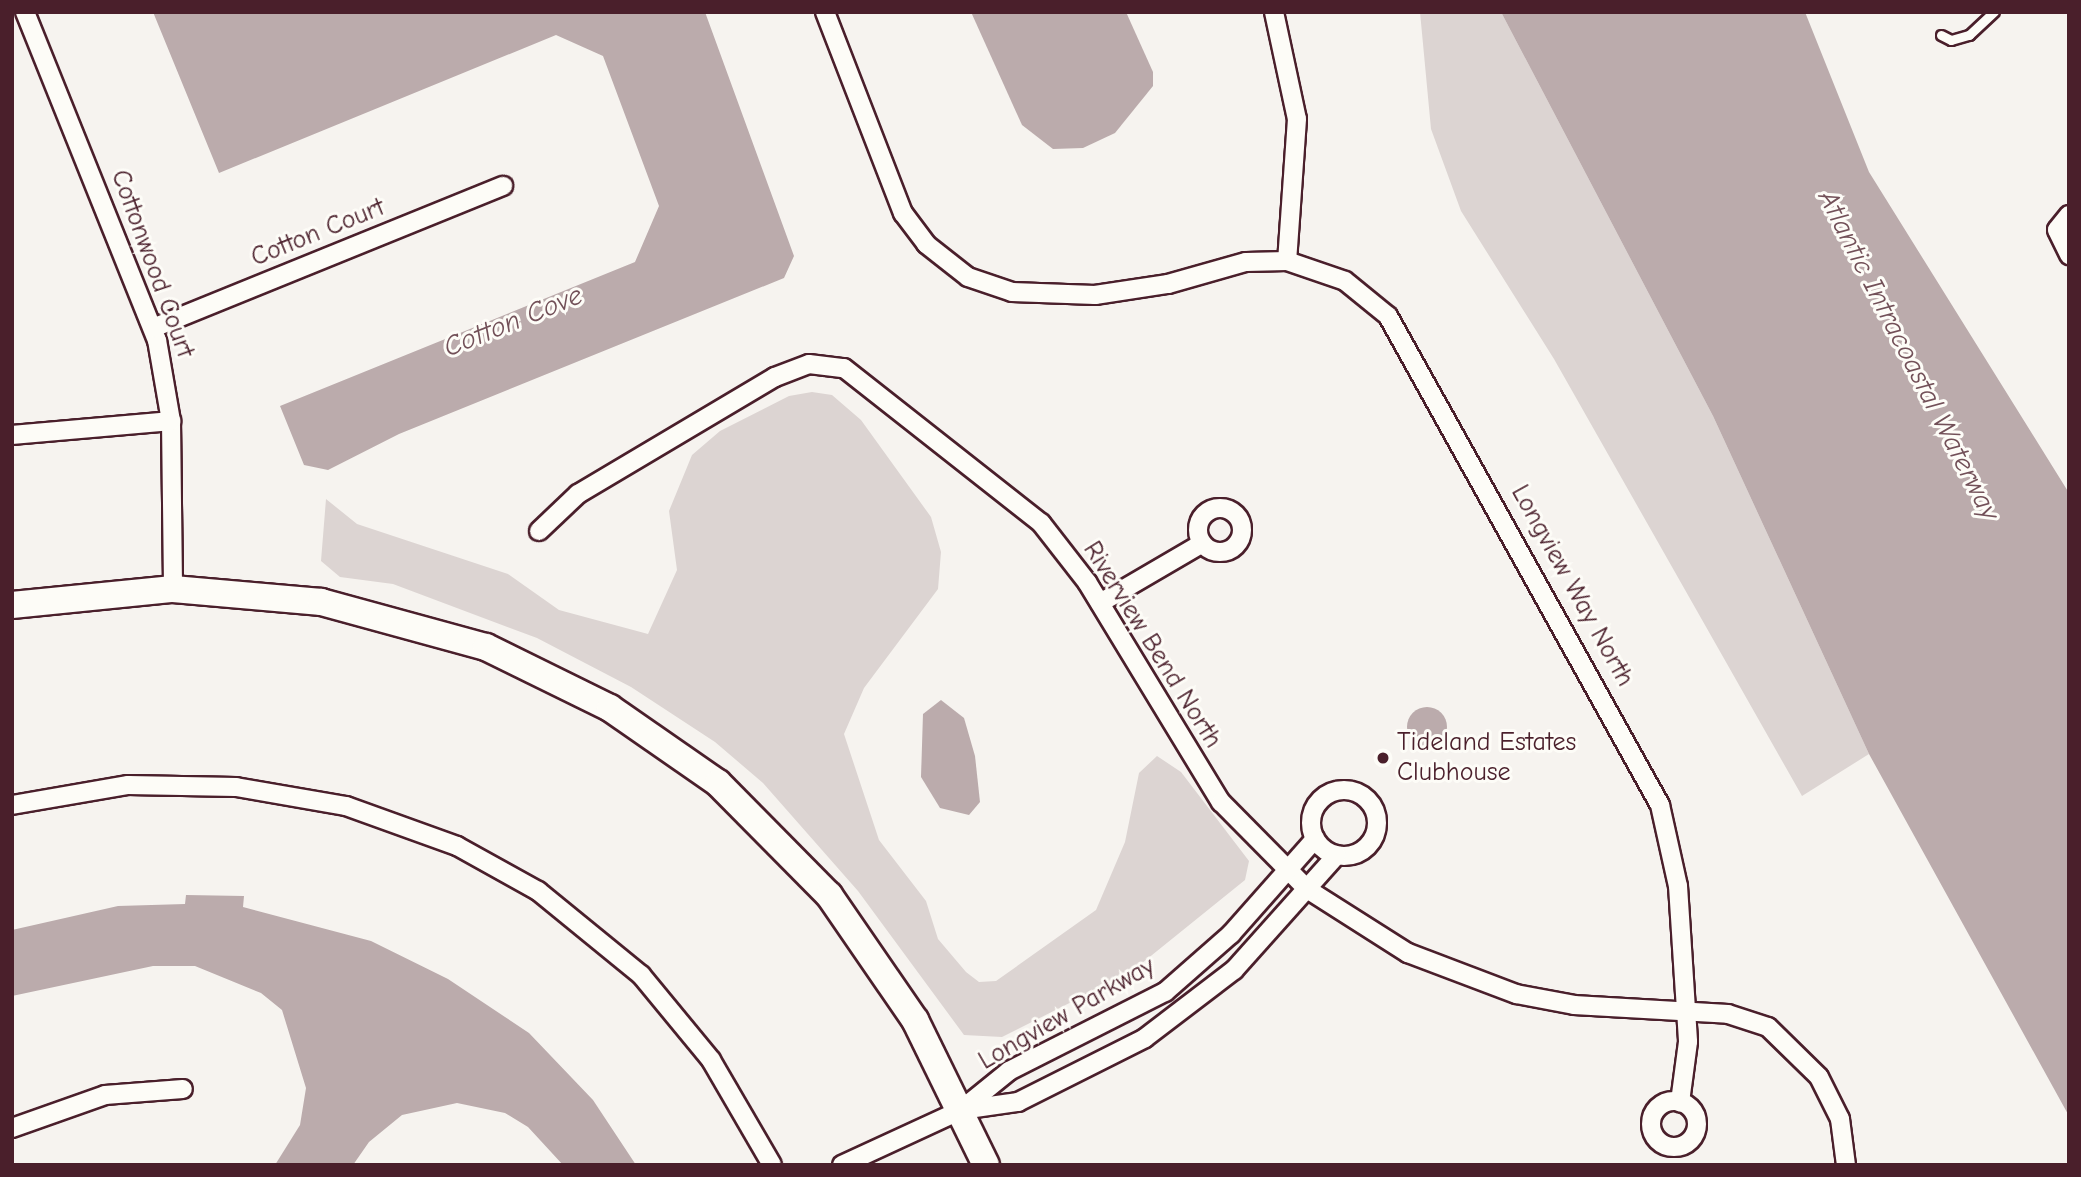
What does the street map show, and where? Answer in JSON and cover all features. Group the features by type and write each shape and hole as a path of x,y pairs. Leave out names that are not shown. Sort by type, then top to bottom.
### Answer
{"street":[{"name":"Cottonwood Court","path":"25,12 153,328 171,421 173,589"},
{"name":"Longview Way North","path":"825,12 903,213 926,244 968,277 1012,292 1095,295 1168,284 1246,262 1287,261 1345,281 1392,323 1638,757 1674,854 1686,1010 1680,1102"},
{"path":"1274,12 1297,119 1287,261"},
{"name":"Cotton Court","path":"153,328 503,186"},
{"path":"2069,215 2057,230 2069,255"},
{"name":"Riverview Bend North","path":"539,531 578,494 751,391 799,366 829,363 861,378 1012,495 1100,603 1209,785 1286,872 1307,889 1408,953 1490,986 1574,1005 1686,1010 1755,1021 1798,1051 1837,1112 1846,1165"},
{"path":"12,435 171,421"},
{"path":"1100,603 1201,544"},
{"path":"12,606 173,589 310,600 419,625 531,667 649,732 764,823 829,895 896,987 961,1110 986,1165"},
{"path":"12,805 128,785 255,788 346,806 457,846 546,897 641,975 711,1060 772,1165"},
{"path":"1348,790 1367,799 1377,818 1374,839 1358,853 1337,855 1315,839 1312,816 1327,795 1348,790"},
{"name":"Longview Parkway","path":"961,1110 1009,1071 1164,992 1231,934 1315,839"},
{"name":"Longview Parkway","path":"961,1110 1018,1102 1145,1038 1210,991 1337,855"},
{"path":"1062,1046 1076,1074"},
{"path":"12,1128 105,1095 183,1088"},
{"path":"842,1165 961,1110"}],"lane":[{"path":"1941,35 1951,40 1969,35 1994,12"}],"shaded area":[{"path":"1420,12 1501,12 1713,416 1869,754 1802,796 1554,359 1461,211 1431,129"},
{"path":"812,392 832,395 861,420 931,517 941,552 938,589 864,688 844,734 879,840 926,901 938,939 966,972 979,982 996,981 1096,910 1125,842 1139,773 1157,756 1181,772 1249,861 1245,880 1131,972 1002,1037 964,1035 858,891 763,783 715,742 631,687 537,638 393,584 340,577 321,561 326,499 357,524 508,574 559,610 648,634 677,570 669,511 692,455 720,431 789,396"}],"water":[{"name":"Cotton Cove","path":"153,12 705,12 794,256 784,278 399,434 328,470 304,465 280,406 635,262 659,206 603,56 556,35 219,173"},
{"path":"971,12 1126,12 1153,72 1153,86 1115,133 1083,148 1053,149 1022,125"},
{"name":"Atlantic Intracoastal Waterway","path":"1501,12 1805,12 1869,172 2069,493 2069,1116 1869,754 1713,416"},
{"path":"941,700 964,718 975,756 980,802 969,815 940,808 921,777 923,714"},
{"path":"1427,707 1441,713 1447,727 1441,741 1427,747 1413,741 1407,727 1413,713"},
{"path":"186,895 244,896 243,907 371,941 448,979 529,1033 593,1100 636,1165 563,1165 528,1127 505,1113 457,1103 402,1115 369,1142 353,1165 275,1165 300,1125 306,1088 282,1010 261,993 195,966 153,966 12,996 12,930 118,906 185,904"}],"place":[{"name":"Tideland Estates Clubhouse","path":"1383,758"}]}
